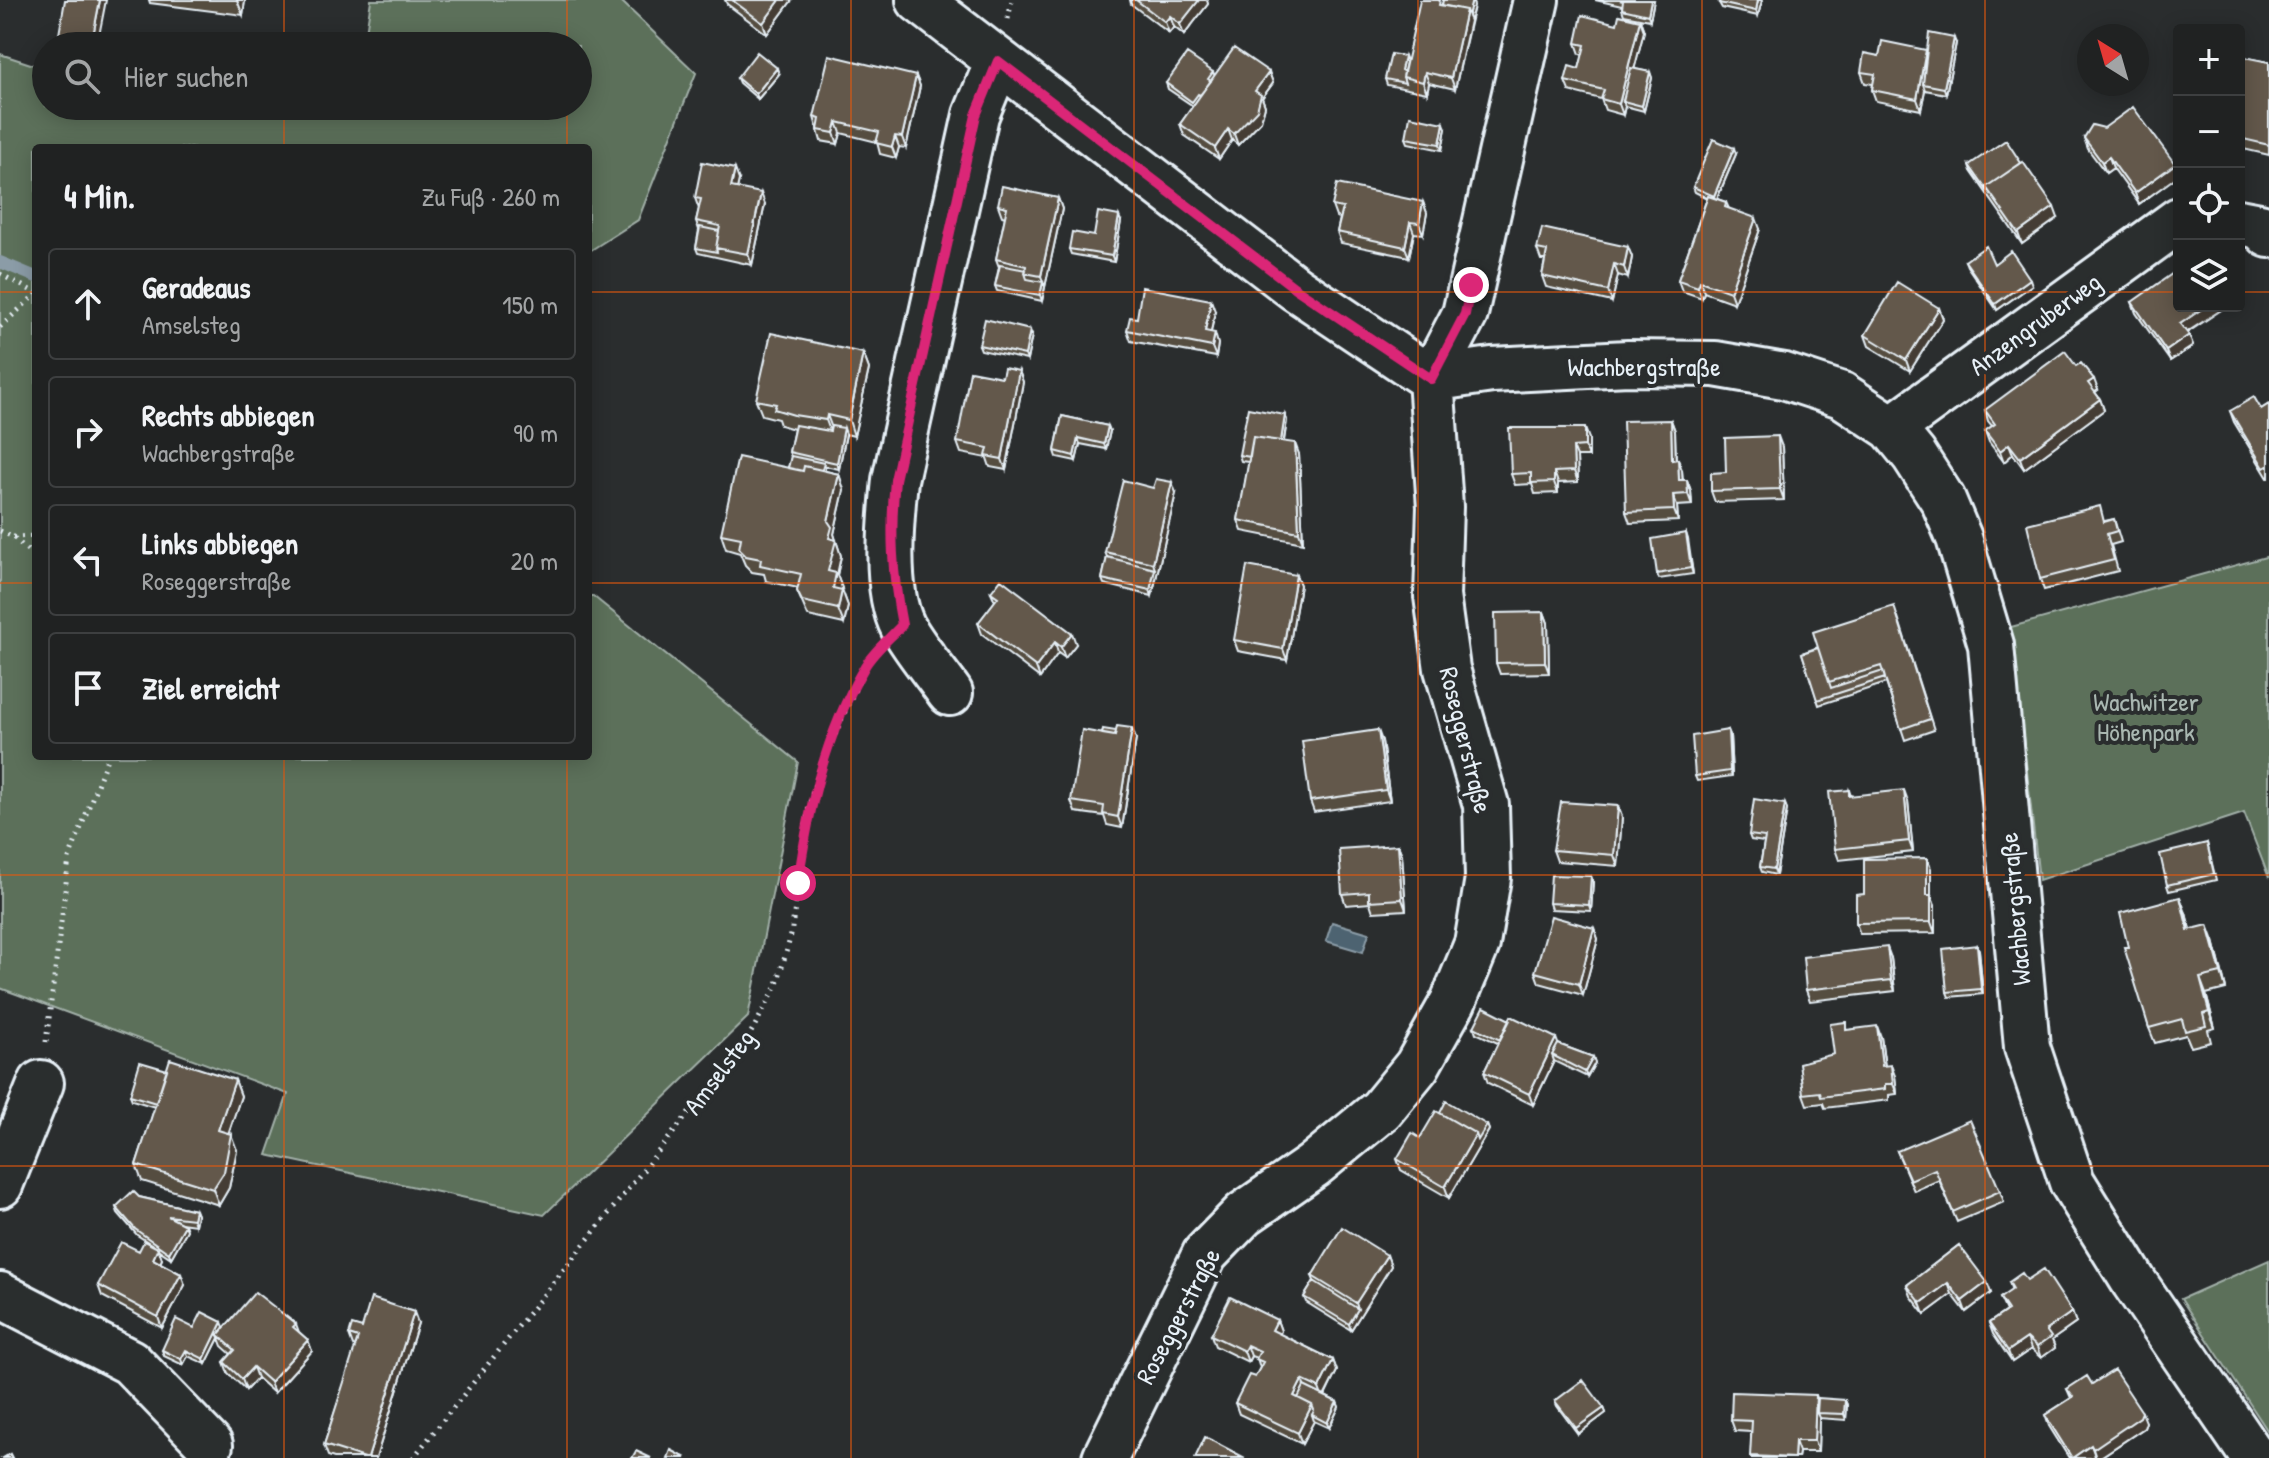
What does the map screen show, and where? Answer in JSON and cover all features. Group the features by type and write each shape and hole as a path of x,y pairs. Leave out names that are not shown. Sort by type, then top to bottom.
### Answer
{"street":[{"path":"919,0 1295,288 1431,379 1465,314 1536,0"},
{"path":"950,693 902,625 892,576 890,536 895,480 976,115 998,61"},
{"path":"2245,223 2260,226 2269,235"},
{"name":"Anzengruberweg","path":"1892,428 2173,224"},
{"name":"Wachbergstraße","path":"1431,379 1492,370 1628,363 1715,364 1784,376 1842,395 1892,428 1943,500 1970,567 1991,645 2027,1047 2072,1182 2134,1282 2254,1458"},
{"name":"Roseggerstraße","path":"1105,1458 1205,1254 1244,1214 1313,1166 1381,1110 1417,1066 1453,1002 1477,944 1488,878 1486,805 1447,669 1437,596 1440,507 1431,379"},
{"path":"0,1185 41,1083"},
{"path":"0,1295 130,1362 210,1445"}],"path":[{"path":"0,274 32,291"},
{"path":"0,327 12,320 32,298"},
{"path":"0,531 13,537 32,554"},
{"path":"13,537 32,536"},
{"name":"Amselsteg","path":"413,1458 745,1043 776,988 791,935 809,806 821,765 866,664 902,625"},
{"path":"41,1083 69,859 106,760"}],"green space":[{"path":"371,0 620,0 696,73 638,220 592,249 592,144 32,144 32,760 592,760 593,596 798,762 748,1017 544,1215 267,1155 288,1094 0,988 0,54 32,64 32,120 592,120 592,32 366,32"},
{"name":"Wachwitzer Höhenpark","path":"2269,556 2269,878 2244,813 2039,880 2011,627"},
{"path":"2269,1260 2269,1433 2181,1299"}],"water":[{"path":"1332,922 1369,933 1363,952 1326,941"}],"building":[{"path":"65,0 100,0 94,32 59,32"},
{"path":"732,0 780,0 763,23"},
{"path":"1136,0 1199,0 1180,24 1170,16 1165,22"},
{"path":"1420,0 1440,0 1439,5 1466,10 1451,78 1425,72 1423,82 1403,77"},
{"path":"1443,0 1472,0 1468,16 1466,10 1442,5"},
{"path":"1619,0 1651,0 1648,15 1622,9 1623,1"},
{"path":"1720,0 1758,0 1756,11 1719,3"},
{"path":"1582,15 1617,24 1619,15 1640,20 1619,104 1601,99 1604,90 1565,81 1569,66 1579,69 1585,45 1576,43"},
{"path":"1929,33 1954,38 1944,88 1923,84"},
{"path":"1882,41 1926,50 1917,99 1872,90 1875,74 1861,72 1864,53 1879,56"},
{"path":"1234,48 1269,72 1255,91 1261,95 1257,110 1234,134 1228,129 1215,148 1180,124"},
{"path":"757,52 777,68 756,94 737,78"},
{"path":"1187,54 1213,72 1208,79 1211,81 1192,102 1166,83"},
{"path":"1391,54 1404,56 1401,70 1405,83 1385,79"},
{"path":"829,55 916,76 902,137 895,136 892,147 876,143 879,132 837,122 834,133 818,130 820,119 814,117"},
{"path":"2245,57 2269,62 2269,145 2245,139"},
{"path":"1631,68 1650,72 1642,106 1623,101"},
{"path":"2133,107 2173,165 2135,193 2109,157 2102,162 2084,138 2092,125 2104,128"},
{"path":"1410,116 1444,123 1440,144 1406,138"},
{"path":"1713,139 1734,148 1714,196 1693,187"},
{"path":"2006,140 2021,163 1986,187 1988,192 1969,165"},
{"path":"702,162 735,169 731,187 761,193 748,254 716,248 720,226 696,221 701,199 695,198"},
{"path":"2023,162 2054,207 2018,233 1986,187"},
{"path":"1337,184 1423,202 1419,223 1410,222 1405,247 1337,232 1343,208 1332,206"},
{"path":"1002,186 1058,198 1041,276 1025,273 1026,266 996,259 1007,207 998,205"},
{"path":"1708,196 1726,202 1725,207 1756,218 1730,292 1700,281 1698,287 1678,280"},
{"path":"1098,212 1119,216 1112,256 1069,249 1072,232 1094,236"},
{"path":"700,227 719,231 717,252 696,248"},
{"path":"1542,228 1628,247 1624,267 1614,264 1608,291 1542,276 1547,251 1537,249"},
{"path":"1986,246 1994,264 2011,251 2030,279 1995,304 1965,261"},
{"path":"1000,265 1026,270 1027,279 1043,282 1040,295 995,286"},
{"path":"2173,273 2173,312 2197,312 2180,324 2189,335 2166,351 2132,302"},
{"path":"1897,282 1939,308 1906,360 1865,335"},
{"path":"1142,287 1211,300 1205,331 1215,333 1212,347 1127,330 1130,317 1137,318"},
{"path":"985,319 1030,330 1025,355 979,345"},
{"path":"771,333 863,353 849,420 827,415 826,420 794,415 774,409 776,404 756,400"},
{"path":"2065,351 2076,366 2081,363 2094,379 2088,383 2100,399 2020,458 2009,444 2000,451 1985,431 1995,424 1985,410"},
{"path":"1004,368 1019,371 1002,459 986,456 988,448 957,442 970,371 1002,377"},
{"path":"2254,397 2261,409 2269,404 2269,465 2264,468 2230,411"},
{"path":"1248,408 1285,415 1281,441 1253,437 1250,457 1239,455"},
{"path":"1062,416 1108,426 1104,444 1078,438 1074,456 1055,451"},
{"path":"1671,420 1672,460 1678,459 1679,480 1687,480 1688,494 1673,495 1674,510 1626,512 1623,421"},
{"path":"795,425 830,431 831,426 844,428 837,463 789,452"},
{"path":"1509,428 1585,428 1585,446 1573,447 1574,471 1554,472 1554,482 1531,483 1531,473 1511,474"},
{"path":"1778,436 1780,489 1711,491 1711,473 1726,472 1725,438"},
{"path":"1253,437 1295,443 1299,532 1238,520"},
{"path":"791,456 824,463 822,470 804,466 803,471 788,468"},
{"path":"738,457 803,471 804,466 839,474 828,521 832,527 829,538 836,540 828,571 836,573 833,588 842,590 838,609 802,601 797,591 801,574 760,565 761,559 746,556 739,549 741,538 721,534"},
{"path":"1156,479 1172,482 1153,563 1105,552 1123,480 1153,488"},
{"path":"2100,506 2104,522 2114,519 2117,531 2107,534 2114,560 2040,579 2027,524"},
{"path":"1686,533 1691,568 1657,574 1652,539"},
{"path":"1107,557 1155,569 1150,590 1102,579"},
{"path":"1247,566 1296,575 1283,649 1234,640"},
{"path":"1001,579 1072,633 1061,647 1055,642 1036,667 978,623 998,597 991,592"},
{"path":"1894,606 1930,719 1901,729 1881,666 1829,682 1813,632"},
{"path":"1544,612 1545,662 1496,663 1495,613"},
{"path":"1818,648 1831,688 1883,671 1885,678 1817,700 1802,653"},
{"path":"1117,726 1132,728 1118,817 1103,814 1104,806 1071,801 1082,730 1115,736"},
{"path":"1103,729 1116,731 1115,736 1102,734"},
{"path":"1378,730 1386,790 1310,801 1302,741"},
{"path":"1728,730 1730,771 1695,776 1692,736"},
{"path":"1849,790 1849,796 1904,790 1909,841 1835,849 1829,792"},
{"path":"1754,799 1785,804 1774,869 1760,867 1765,837 1749,835"},
{"path":"1561,802 1618,806 1614,855 1553,850"},
{"path":"2207,843 2214,874 2167,885 2160,854"},
{"path":"1398,845 1402,899 1369,901 1369,892 1342,894 1339,849"},
{"path":"1927,858 1931,922 1856,923 1856,895 1864,894 1864,859"},
{"path":"1551,875 1591,876 1589,905 1549,903"},
{"path":"2180,897 2188,930 2208,925 2221,973 2200,978 2209,1012 2203,1014 2206,1026 2185,1031 2182,1019 2149,1028 2124,947 2128,947 2120,913"},
{"path":"1551,916 1594,928 1579,984 1535,972"},
{"path":"1977,945 1981,989 1947,992 1943,949"},
{"path":"1887,947 1891,980 1806,990 1803,957"},
{"path":"1484,1007 1510,1020 1500,1040 1474,1027"},
{"path":"1511,1016 1556,1038 1529,1094 1484,1072"},
{"path":"1846,1022 1846,1030 1877,1026 1882,1066 1891,1065 1893,1084 1885,1084 1885,1089 1821,1097 1820,1092 1803,1094 1799,1063 1834,1054 1830,1024"},
{"path":"1558,1044 1593,1057 1585,1072 1552,1055"},
{"path":"170,1059 235,1080 218,1130 231,1134 224,1172 213,1189 136,1165"},
{"path":"140,1062 167,1070 156,1103 130,1095"},
{"path":"1446,1101 1487,1125 1478,1140 1476,1134 1440,1113"},
{"path":"1436,1111 1476,1134 1445,1187 1397,1159 1412,1133 1420,1138"},
{"path":"1970,1120 2000,1191 1953,1212 1935,1169 1910,1180 1897,1151"},
{"path":"133,1191 139,1197 195,1210 193,1219 168,1216 185,1225 169,1253 135,1229 116,1207"},
{"path":"1342,1227 1387,1255 1356,1303 1312,1276"},
{"path":"144,1241 158,1248 153,1259 181,1274 158,1317 98,1285 121,1242 139,1251"},
{"path":"1959,1245 1987,1282 1962,1301 1948,1283 1921,1303 1907,1285"},
{"path":"2044,1269 2072,1312 2046,1330 2051,1337 2037,1347 2027,1338 2008,1351 1989,1323 2008,1310 2000,1298 2013,1289 2009,1282 2022,1273 2027,1280"},
{"path":"1314,1281 1358,1309 1349,1324 1304,1297"},
{"path":"255,1292 296,1324 293,1327 308,1340 270,1382 253,1367 242,1379 224,1362 235,1350 218,1335"},
{"path":"1230,1297 1277,1320 1272,1330 1333,1360 1319,1388 1302,1380 1294,1396 1312,1405 1298,1433 1235,1403 1249,1375 1255,1377 1263,1362 1256,1359 1260,1351 1247,1345 1244,1351 1211,1335"},
{"path":"371,1298 414,1312 368,1458 365,1458 324,1445 358,1338 349,1335 352,1325 362,1328"},
{"path":"202,1312 222,1322 204,1359 186,1350 181,1359 162,1350 176,1319 194,1328"},
{"path":"2114,1370 2142,1412 2140,1417 2093,1449 2091,1445 2072,1458 2045,1415 2073,1397 2067,1389 2087,1376 2092,1384"},
{"path":"1583,1380 1604,1408 1576,1428 1555,1401"},
{"path":"1304,1386 1337,1402 1327,1423 1312,1415 1312,1405 1298,1398"},
{"path":"1732,1392 1816,1395 1814,1441 1795,1441 1794,1458 1750,1456 1752,1421 1731,1420"},
{"path":"1818,1398 1845,1400 1844,1414 1817,1413"},
{"path":"1205,1437 1245,1458 1195,1458"},
{"path":"671,1450 686,1458 668,1458"},
{"path":"636,1451 651,1458 632,1458"}],"waterway":[{"path":"0,262 32,275"}],"route":[{"path":"798,883 809,806 821,765 866,664 902,625 892,576 890,536 895,480 976,115 998,61 1295,288 1431,379 1465,314 1471,285"}]}
